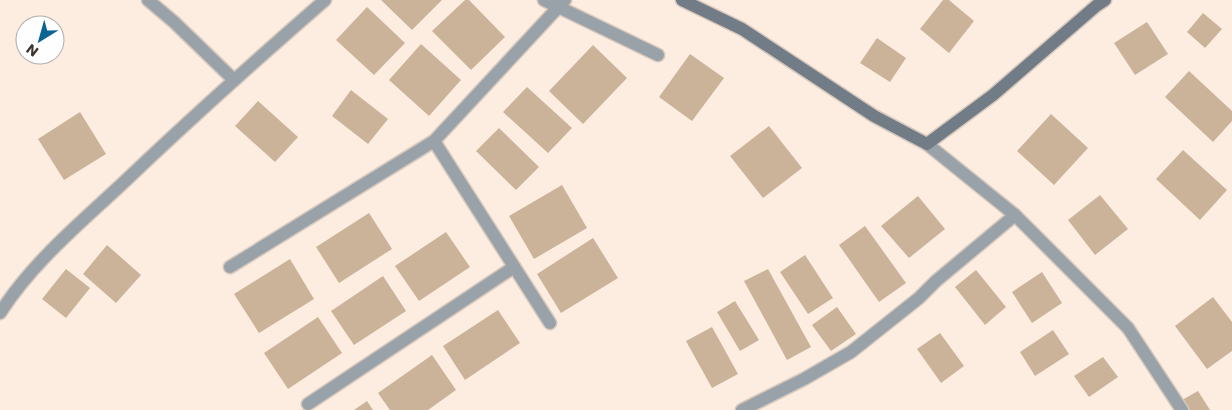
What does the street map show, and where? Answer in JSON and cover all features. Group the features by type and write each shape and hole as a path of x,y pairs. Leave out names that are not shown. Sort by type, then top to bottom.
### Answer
{"street":[{"path":"148,0 174,22 234,80"},
{"path":"0,314 10,298 50,252 197,113 325,0"},
{"path":"544,0 562,4 658,55"},
{"path":"682,0 742,29 874,116 927,144 1015,215 1128,328 1182,410"},
{"path":"927,144 993,96 1105,0"},
{"path":"230,267 434,141 562,4"},
{"path":"434,141 550,323"},
{"path":"742,410 804,379 851,352 919,298 936,281 1015,215"},
{"path":"308,404 514,266"}],"building":[{"path":"381,0 442,0 412,30"},
{"path":"465,0 469,0 505,37 471,70 432,31"},
{"path":"943,0 949,0 974,21 949,53 920,29"},
{"path":"367,7 405,43 374,75 336,40"},
{"path":"1203,13 1222,29 1205,48 1187,32"},
{"path":"1147,22 1168,54 1135,75 1114,43"},
{"path":"877,38 906,58 890,82 860,63"},
{"path":"421,44 461,80 429,116 389,80"},
{"path":"593,45 627,78 583,124 549,91"},
{"path":"690,54 724,78 692,121 659,97"},
{"path":"1189,71 1232,111 1232,121 1213,142 1165,97"},
{"path":"527,87 572,128 548,153 503,112"},
{"path":"351,90 388,119 368,144 332,116"},
{"path":"258,101 298,137 275,162 235,126"},
{"path":"80,112 106,154 64,180 38,139"},
{"path":"1051,114 1088,148 1054,185 1017,151"},
{"path":"769,126 802,168 763,198 730,156"},
{"path":"499,128 539,167 516,190 476,151"},
{"path":"1183,150 1227,190 1200,220 1156,179"},
{"path":"562,185 587,228 534,259 509,216"},
{"path":"1100,195 1128,229 1095,255 1068,220"},
{"path":"918,196 945,229 909,258 881,226"},
{"path":"369,213 392,249 339,283 316,247"},
{"path":"865,226 906,283 879,302 839,245"},
{"path":"446,232 470,267 419,301 395,266"},
{"path":"593,238 618,278 561,313 537,274"},
{"path":"107,245 141,275 116,303 83,274"},
{"path":"805,255 833,298 808,314 780,272"},
{"path":"290,259 314,299 259,333 234,294"},
{"path":"66,269 90,288 66,318 42,299"},
{"path":"768,269 811,347 787,360 744,281"},
{"path":"976,270 1006,307 985,325 955,287"},
{"path":"1042,272 1062,303 1032,323 1012,292"},
{"path":"383,276 406,311 354,345 331,311"},
{"path":"1213,297 1232,322 1232,351 1207,369 1175,326"},
{"path":"735,301 759,340 740,351 717,312"},
{"path":"837,307 856,334 831,351 812,325"},
{"path":"498,310 520,343 465,380 443,346"},
{"path":"318,317 342,353 288,389 264,353"},
{"path":"712,327 738,374 712,388 686,341"},
{"path":"1053,330 1069,354 1035,376 1020,352"},
{"path":"940,333 964,366 941,383 917,349"},
{"path":"432,355 456,390 428,410 390,410 378,393"},
{"path":"1103,357 1118,377 1089,397 1074,376"},
{"path":"1198,391 1210,410 1188,410 1182,400"},
{"path":"367,401 373,410 354,410"}]}
